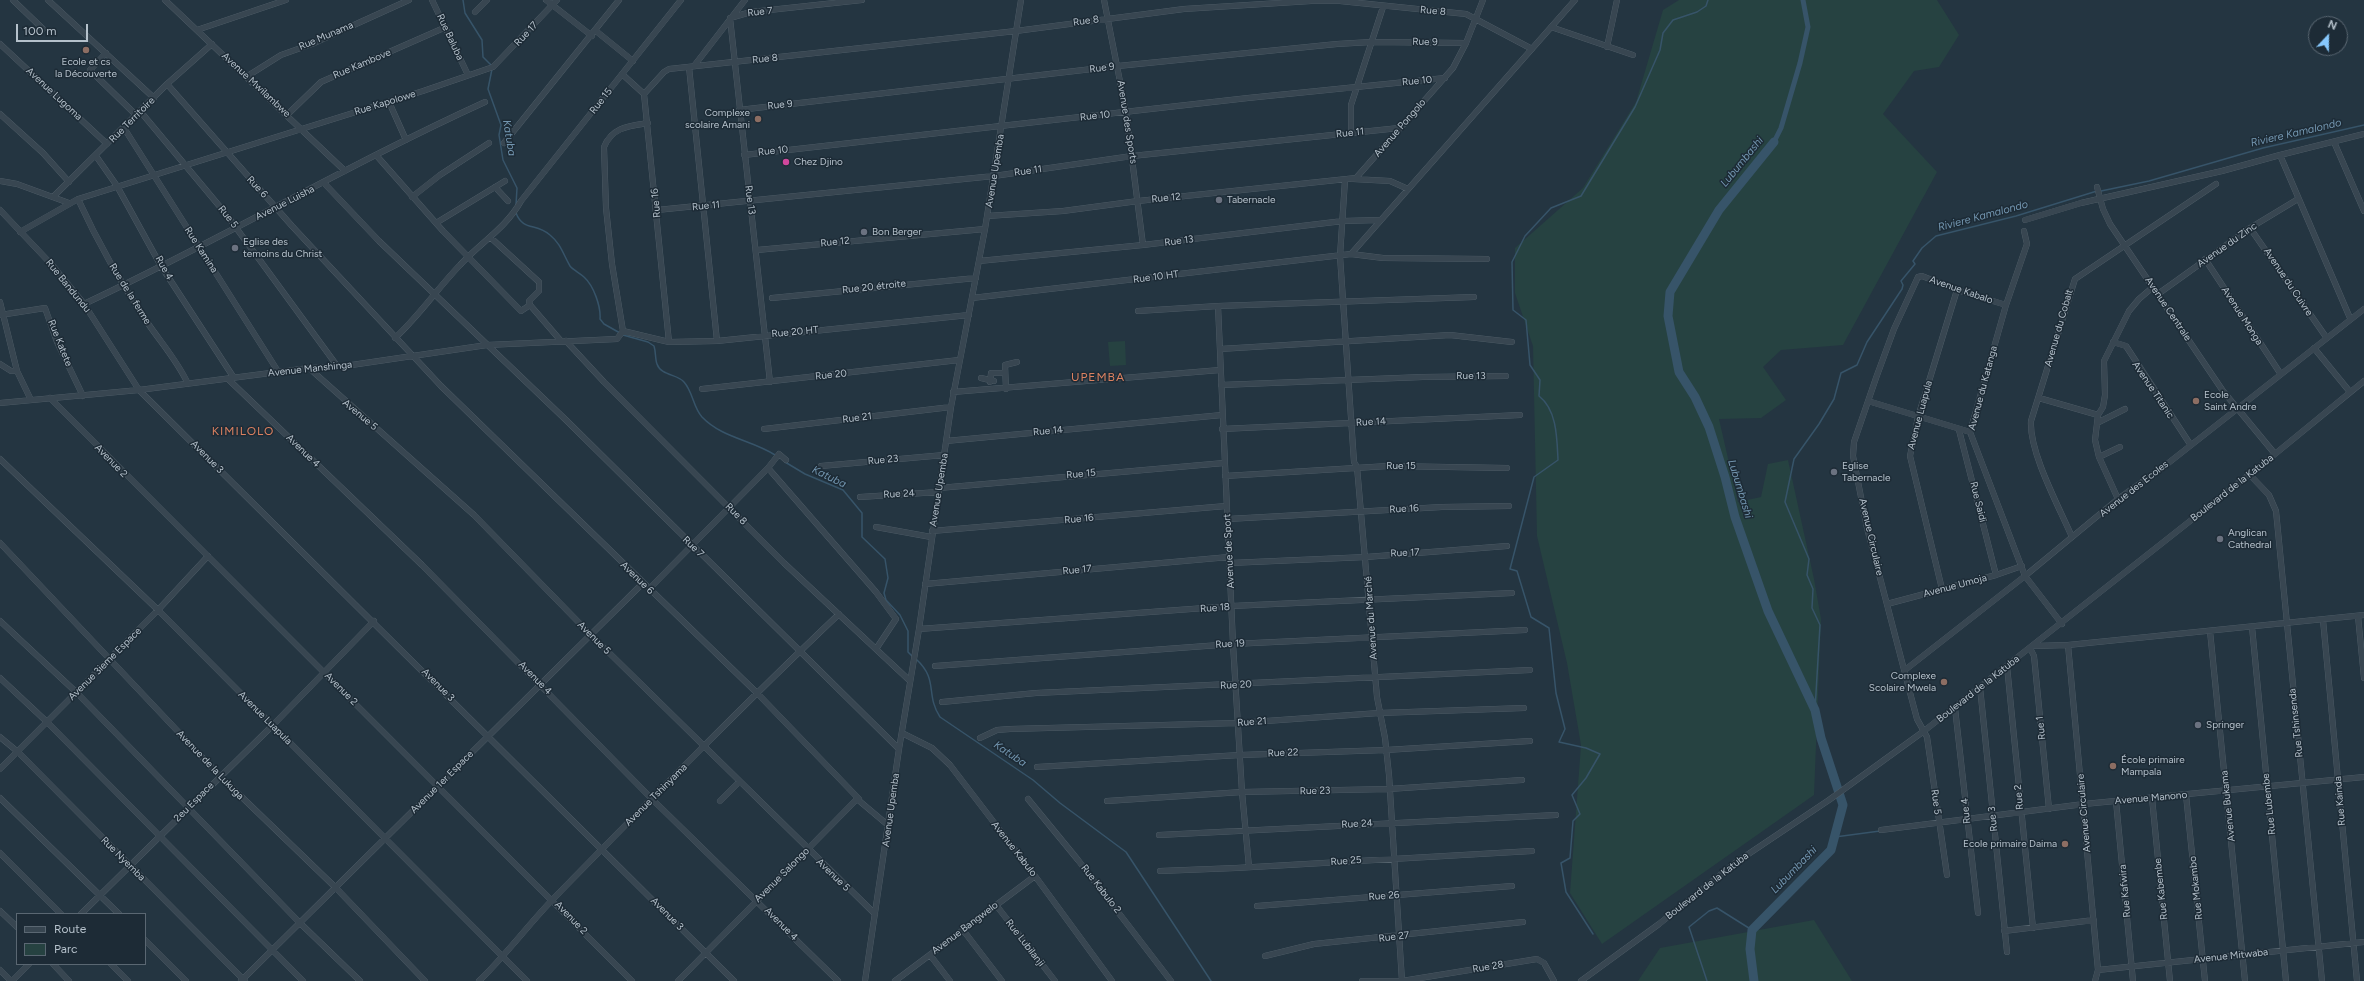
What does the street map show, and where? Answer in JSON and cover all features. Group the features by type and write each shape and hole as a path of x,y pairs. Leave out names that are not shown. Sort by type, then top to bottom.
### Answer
{"street":[{"path":"12,0 43,29"},
{"path":"48,0 154,98"},
{"name":"Avenue Mwilambwe","path":"165,0 302,128 345,171"},
{"path":"197,30 286,0"},
{"name":"Rue Munama","path":"246,76 281,55 312,44 409,0"},
{"path":"433,2 441,0"},
{"path":"475,12 487,0"},
{"path":"546,0 559,8 592,36"},
{"name":"Rue 17","path":"468,75 493,67 557,0"},
{"path":"504,143 592,36 619,0"},
{"name":"Rue 15","path":"395,338 436,294 468,256 511,217 521,201 680,0"},
{"path":"717,341 703,206 691,66 745,0"},
{"name":"Rue 7","path":"730,18 751,12 862,0"},
{"name":"Avenue Upemba","path":"865,981 889,826 899,749 920,629 925,584 953,392 985,229 1021,0"},
{"name":"Avenue des Sports","path":"1104,0 1126,112 1143,245"},
{"name":"Avenue Pongolo","path":"1353,179 1362,173 1399,128 1445,78 1466,43 1483,0"},
{"path":"1351,254 1379,220 1575,0"},
{"path":"1607,47 1617,0"},
{"name":"Rue 8","path":"644,94 666,70 691,66 1016,31 1184,9 1311,1 1340,1 1384,7 1466,14 1532,49"},
{"name":"Rue Baluba","path":"433,2 468,75"},
{"path":"1351,133 1351,105 1384,7"},
{"name":"Rue 13","path":"730,18 744,154 757,250 764,335 770,382"},
{"name":"Rue Kambove","path":"287,115 322,82 446,27"},
{"path":"1551,27 1633,56"},
{"path":"596,31 632,61"},
{"name":"Rue 9","path":"739,110 1118,66 1371,42 1466,43"},
{"name":"Avenue Lugoma","path":"0,44 107,144"},
{"name":"Rue Territoire","path":"53,197 167,84 212,44"},
{"name":"Rue 5","path":"106,52 90,70 138,113 186,165 237,228 338,367"},
{"path":"622,74 644,94"},
{"name":"Rue Kapolowe","path":"20,232 78,199 388,102 468,75"},
{"name":"Rue 10","path":"744,154 1445,78"},
{"name":"Rue 6","path":"167,84 226,152 395,338 416,357"},
{"name":"Rue 16","path":"644,94 657,210 669,342"},
{"path":"388,102 406,140"},
{"name":"Avenue Luisha","path":"84,304 237,228 276,206 324,183 376,155 485,102"},
{"path":"0,114 43,153 69,182"},
{"path":"623,331 607,215 604,147 608,138 618,129 648,123"},
{"name":"Rue Kamina","path":"124,128 279,373"},
{"name":"Rue 11","path":"657,210 750,202 994,176 1132,156 1399,128"},
{"path":"2025,220 2054,210 2225,170 2364,134"},
{"path":"2334,142 2364,211"},
{"path":"412,197 440,175 489,143"},
{"path":"376,155 436,223 519,311 521,311 530,305 529,301 539,291 539,282 490,237"},
{"path":"2280,155 2350,318"},
{"name":"Rue 4","path":"96,156 117,186 161,263 161,266 231,378"},
{"path":"1340,256 1345,180 1353,179 1390,182 1408,189"},
{"name":"Rue 12","path":"987,216 1063,211 1138,200 1345,180"},
{"path":"0,181 17,184 69,203"},
{"path":"436,223 505,181"},
{"name":"Rue 7","path":"324,183 379,241 567,421 899,749"},
{"name":"Avenue du Cobalt","path":"2072,538 2036,453 2032,437 2032,421 2073,282 2124,244 2216,184"},
{"path":"495,187 508,201"},
{"name":"Avenue Centrale","path":"2097,187 2103,209 2110,224 2236,408"},
{"name":"Rue de la ferme","path":"78,199 99,244 150,327 176,360 188,384"},
{"name":"Avenue du Zinc","path":"2158,294 2250,228 2298,199"},
{"name":"Rue Bandundu","path":"0,210 84,304 139,390"},
{"name":"Rue 13","path":"979,260 1143,245 1343,221 1379,220"},
{"name":"Avenue du Cuivre","path":"2250,228 2326,337"},
{"name":"Rue 12","path":"757,250 985,229"},
{"name":"Avenue du Katanga","path":"2024,231 2027,244 2006,306 1970,432 2025,576 2062,624"},
{"name":"Rue 10 HT","path":"972,298 1351,254 1383,258 1487,259"},
{"name":"Avenue du Marché","path":"1340,256 1350,423 1354,462 1357,467 1362,511 1374,676 1386,750 1390,789 1390,823 1400,937 1402,981"},
{"name":"Avenue Monga","path":"2205,259 2280,373"},
{"name":"Avenue Kabalo","path":"1917,278 1922,276 1957,290 2006,306"},
{"name":"Rue 20 étroite","path":"772,298 976,278"},
{"name":"Avenue Circulaire","path":"1917,278 1894,329 1868,401 1854,442 1853,456 1867,528 1917,719 1924,731"},
{"path":"2118,499 2099,457 2095,440 2098,415 2103,407 2105,395 2104,361 2130,311 2139,299 2152,287"},
{"name":"Avenue Luapula","path":"1942,589 1910,456 1918,417 1957,290"},
{"path":"1138,311 1342,300 1474,297"},
{"path":"0,302 1,315 17,371 31,400"},
{"name":"Rue 8","path":"530,305 604,382 729,507 876,650 910,681"},
{"name":"Avenue de Sport","path":"1218,306 1222,428 1228,519 1233,644 1242,792 1249,867"},
{"name":"Rue Katete","path":"1,315 42,308 47,310 57,342 83,396"},
{"name":"Avenue des Ecoles","path":"1905,670 2025,576 2118,499 2364,308"},
{"name":"Rue 20 HT","path":"623,331 669,342 717,341 969,315"},
{"name":"Avenue Manshinga","path":"0,403 139,390 309,368 338,367 416,357 487,345 616,339 620,337 623,331"},
{"path":"1220,349 1450,334 1512,342"},
{"name":"Avenue Titanic","path":"2113,342 2126,346 2190,444"},
{"path":"2314,348 2350,392"},
{"name":"Avenue 6","path":"416,357 468,413 757,693 859,799"},
{"name":"Rue 20","path":"702,389 959,360"},
{"path":"1006,389 1005,366 1017,362"},
{"path":"0,364 11,371 17,371"},
{"name":"Avenue 5","path":"309,368 474,515 591,636 705,747 807,850 875,914"},
{"path":"953,392 1006,389 1220,370"},
{"path":"981,378 992,381 991,373 1005,373"},
{"name":"Rue 13","path":"1221,385 1423,376 1506,376"},
{"name":"Avenue 4","path":"231,378 422,565 652,798 758,900 838,981"},
{"name":"Boulevard de la Katuba","path":"1581,981 1659,924 1735,863 1829,800 1924,731 2062,624 2364,381"},
{"name":"Avenue 3","path":"139,390 489,735 734,981"},
{"name":"Avenue 2","path":"50,398 553,900 632,981"},
{"path":"2039,398 2098,415"},
{"path":"1868,401 1959,430 1970,432"},
{"name":"Rue 21","path":"764,428 951,407"},
{"path":"2236,408 2275,454"},
{"path":"2097,423 2125,409"},
{"name":"Rue 14","path":"1222,428 1520,414"},
{"name":"Rue 14","path":"946,441 1222,415"},
{"name":"Rue Saidi","path":"1959,430 1996,575"},
{"path":"2099,457 2120,447"},
{"path":"649,589 768,468 779,454 786,460"},
{"name":"Rue 23","path":"821,466 944,455"},
{"name":"Avenue Luapula","path":"0,459 158,610 272,726 386,837 527,981"},
{"name":"Rue 15","path":"939,490 1224,463"},
{"name":"Rue 15","path":"1225,476 1357,467 1507,468"},
{"path":"768,468 876,592 896,619 876,650"},
{"name":"Rue Tshinsenda","path":"2249,474 2268,495 2275,507 2322,981"},
{"name":"Rue 24","path":"860,497 939,490"},
{"name":"Rue 16","path":"876,527 932,534 1226,506"},
{"name":"Rue 16","path":"1228,519 1362,511 1509,506"},
{"name":"Avenue de la Lukuga","path":"0,543 220,776 336,888 425,981"},
{"name":"Rue 17","path":"1230,563 1366,557 1508,546"},
{"name":"Avenue 3ieme Espace","path":"0,770 158,610 208,556"},
{"name":"Rue 17","path":"925,584 1229,557"},
{"name":"Avenue Umoja","path":"1887,604 1996,575 2022,566"},
{"name":"Avenue 1er Espace","path":"243,980 643,583"},
{"name":"Rue 18","path":"920,629 1232,606 1369,601 1512,593"},
{"name":"Avenue Tshinyama","path":"480,981 503,958 553,900 602,849 757,693 839,614"},
{"path":"2032,647 2068,645 2361,616 2364,678"},
{"name":"Rue Kainda","path":"2323,620 2357,981"},
{"path":"0,621 76,692 300,923 360,981"},
{"name":"2eu Espace","path":"82,913 129,865 272,726 374,621"},
{"name":"Rue Lubembe","path":"2252,627 2286,981"},
{"name":"Rue 19","path":"935,666 1233,644 1372,639 1525,630"},
{"name":"Avenue Bukama","path":"2210,631 2245,981"},
{"name":"Avenue Circulaire","path":"2068,645 2094,920 2098,970 2095,981"},
{"name":"Rue 1","path":"2032,647 2049,809"},
{"name":"Rue 2","path":"2007,666 2020,812 2033,928"},
{"name":"Rue 20","path":"942,702 1036,693 1236,685 1374,676 1530,670"},
{"path":"0,678 47,722 303,981"},
{"name":"Rue 3","path":"1980,687 2007,952"},
{"name":"Rue 21","path":"980,738 997,730 1010,729 1238,723 1379,713 1524,708"},
{"name":"Rue 4","path":"1954,708 1978,913"},
{"name":"Rue 5","path":"1924,731 1927,737 1947,875"},
{"name":"Avenue Kabulo","path":"902,733 922,743 941,756 1035,876 1112,981"},
{"name":"Rue Nyemba","path":"0,737 18,752 243,980"},
{"name":"Rue 22","path":"1037,767 1240,754 1386,750 1530,741"},
{"name":"Avenue Manono","path":"1881,830 2084,804 2364,777"},
{"name":"Rue 23","path":"1107,801 1242,792 1390,789 1522,780"},
{"path":"720,801 739,782"},
{"name":"Rue Mokambo","path":"2186,795 2205,981"},
{"path":"0,798 118,913"},
{"name":"Rue Kabembe","path":"2152,798 2170,981"},
{"path":"859,799 889,826"},
{"name":"Avenue Salongo","path":"678,981 859,799"},
{"name":"Rue Kabulo 2","path":"1028,799 1078,860 1171,981"},
{"name":"Rue Kafwira","path":"2116,801 2133,981"},
{"name":"Rue 24","path":"1159,835 1556,816"},
{"name":"Rue 25","path":"1160,871 1532,851"},
{"path":"0,853 60,913"},
{"name":"Avenue Bangwelo","path":"896,981 1035,876"},
{"name":"Rue 26","path":"1257,906 1512,886"},
{"name":"Rue Lubilanji","path":"996,905 1055,981"},
{"path":"0,911 16,926"},
{"path":"2004,931 2094,920"},
{"name":"Rue 27","path":"1265,956 1314,944 1400,937 1448,928 1523,922"},
{"path":"963,930 1002,981"},
{"path":"146,941 186,981"},
{"name":"Avenue Mitwaba","path":"2098,970 2132,968 2242,954 2364,942"},
{"path":"930,955 950,981"},
{"name":"Rue 28","path":"1362,981 1402,981 1537,959 1544,963 1554,981"},
{"path":"0,970 12,981 28,965"},
{"path":"54,965 70,981"},
{"path":"112,965 128,981"}],"green space":[{"path":"1679,0 1937,0 1959,35 1939,67 1914,71 1883,114 1937,172 1843,345 1781,350 1763,367 1786,400 1761,418 1719,419 1738,502 1761,497 1768,464 1788,460 1814,579 1821,619 1814,795 1602,944 1570,893 1581,745 1567,663 1537,536 1533,346 1515,293 1515,248 1583,188 1636,102 1663,10"},
{"path":"1125,341 1126,365 1110,366 1108,342"},
{"path":"1814,920 1852,981 1638,981 1660,948"}],"waterway":[{"name":"Katuba","path":"463,0 465,13 482,40 483,57 491,65"},
{"path":"1593,934 1566,892 1561,863 1570,858 1573,821 1580,814 1572,795 1586,778 1600,754 1586,748 1559,742 1565,729 1556,693 1549,628 1531,617 1517,571 1510,569 1534,477 1558,460 1553,417 1545,402 1539,396 1540,380 1530,365 1526,320 1513,310 1512,262 1525,236 1551,208 1581,196 1635,107 1660,50 1663,33 1673,20 1697,12 1706,6 1708,0"},
{"name":"Lubumbashi","path":"1774,142 1781,128 1800,63 1808,27 1803,0"},
{"name":"Katuba","path":"492,69 488,89 501,125 499,135 503,160 517,188 516,205"},
{"name":"Riviere Kamalondo","path":"2101,191 2149,181 2263,148 2364,125"},
{"name":"Lubumbashi","path":"1754,981 1750,949 1752,930 1831,850 1843,805 1821,738 1815,710 1768,611 1735,517 1725,477 1709,427 1695,397 1679,372 1668,316 1670,292 1719,210 1774,142"},
{"name":"Riviere Kamalondo","path":"1815,710 1820,625 1812,608 1813,589 1807,575 1809,559 1785,502 1794,459 1819,424 1834,399 1841,373 1857,365 1867,342 1902,289 1903,285 1901,281 1915,264 1913,261 1922,248 1936,236 2016,216 2097,191"},
{"name":"Katuba","path":"516,213 519,219 526,225 545,231 554,238 570,266 588,281 594,291 598,303 600,319 604,324 620,333"},
{"name":"Katuba","path":"623,335 648,342 654,346 656,362 659,368 684,382 699,413 710,424 719,430 775,455"},
{"name":"Katuba","path":"785,462 805,474 843,490 862,513 862,537 885,559 888,578 884,593 886,600 900,615 908,631 908,652 913,657"},
{"name":"Katuba","path":"916,659 923,667 930,681 933,701 940,717 1033,780 1060,803 1126,852 1211,981"},
{"path":"1835,837 1880,831"},
{"path":"1707,981 1689,927 1709,911 1717,908 1752,930"}],"place":[{"name":"Ecole et cs la Découverte","path":"86,50"},
{"name":"Complexe scolaire Amani","path":"758,119"},
{"name":"Chez Djino","path":"786,162"},
{"name":"Tabernacle","path":"1219,200"},
{"name":"Bon Berger","path":"864,232"},
{"name":"Eglise des temoins du Christ","path":"235,248"},
{"name":"Ecole Saint Andre","path":"2196,401"},
{"name":"Eglise Tabernacle","path":"1834,472"},
{"name":"Anglican Cathedral","path":"2220,539"},
{"name":"Complexe Scolaire Mwela","path":"1944,682"},
{"name":"Springer","path":"2198,725"},
{"name":"École primaire Mampala","path":"2113,766"},
{"name":"Ecole primaire Daima","path":"2065,844"}],"district":[{"name":"UPEMBA","path":"1098,377"},
{"name":"KIMILOLO","path":"243,431"}]}
